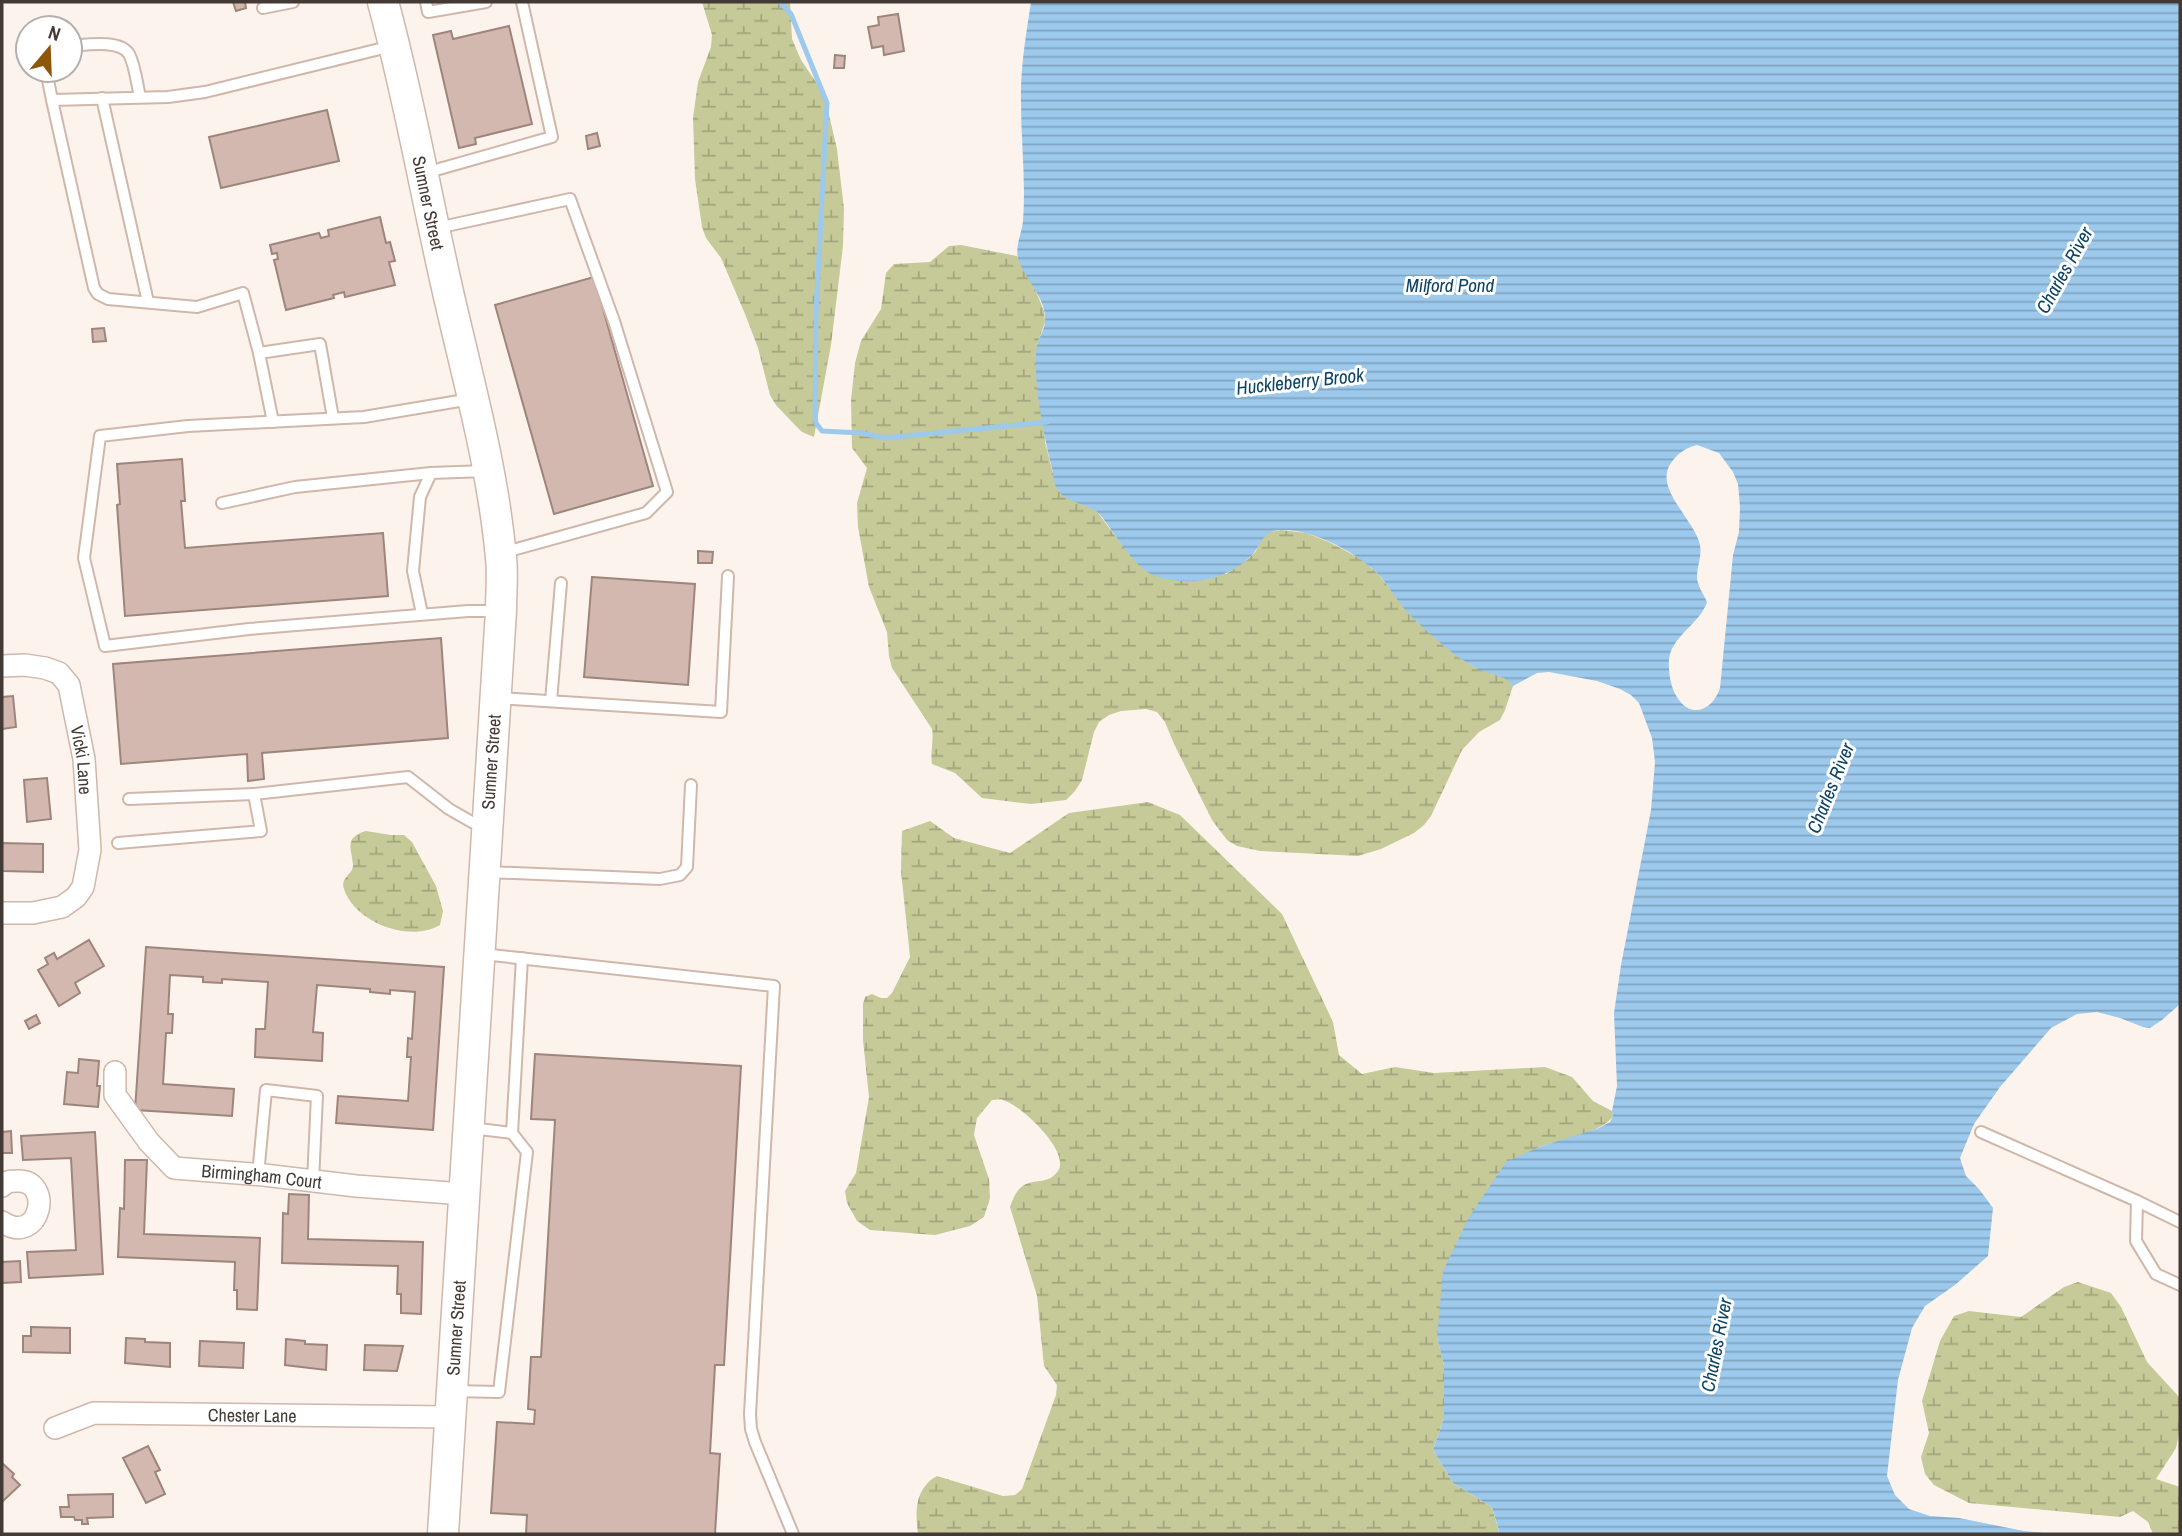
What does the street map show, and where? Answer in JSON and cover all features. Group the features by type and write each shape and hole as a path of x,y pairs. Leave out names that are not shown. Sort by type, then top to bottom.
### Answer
{"street":[{"name":"Sumner Street","path":"383,2 395,45 473,398 488,471 500,554 495,697 443,1534"},
{"name":"Vicki Lane","path":"2,666 25,664 45,668 58,673 69,685 84,759 90,850 83,887 76,897 62,908 33,913 2,913"},
{"name":"Birmingham Court","path":"115,1072 115,1095 149,1142 174,1168 464,1194"},
{"path":"2,1186 7,1181 22,1180 35,1189 40,1202 37,1217 25,1227 10,1228 2,1222"},
{"name":"Chester Lane","path":"55,1428 94,1412 451,1404"}],"lane":[{"path":"263,8 293,2"},
{"path":"426,2 428,12 486,2"},
{"path":"422,174 552,136 522,2"},
{"path":"84,45 117,44 124,49 129,54 140,97"},
{"path":"52,100 205,92 395,45"},
{"path":"49,84 94,288 98,294 108,299 197,307 243,293 260,354 273,422"},
{"path":"102,98 148,302"},
{"path":"434,228 570,199 614,321 667,492 646,513 500,554"},
{"path":"260,354 320,344 333,418"},
{"path":"473,398 364,417 188,426 100,436 84,558 105,646 249,629 422,614 500,611"},
{"path":"222,503 295,487 431,473 488,471"},
{"path":"422,614 413,571 420,497 431,473"},
{"path":"495,697 721,712 728,576"},
{"path":"551,701 561,583"},
{"path":"129,799 254,794 408,777 449,809 487,831"},
{"path":"484,872 660,879 680,875 687,867 691,785"},
{"path":"118,843 261,831 254,794"},
{"path":"479,954 774,986 750,1414 755,1442 793,1534"},
{"path":"451,1404 499,1392 527,1152 512,1133 522,958"},
{"path":"258,1175 266,1090 317,1096 313,1181"},
{"path":"468,1128 512,1133"},
{"path":"1981,1132 2137,1200 2180,1222"},
{"path":"2137,1200 2136,1241 2156,1274 2180,1285"}],"green space":[{"path":"702,2 790,2 792,39 826,102 837,149 844,209 843,246 831,345 814,437 802,432 770,395 758,348 745,314 721,258 706,238 702,227 695,179 693,118 698,82 711,47 712,35"},
{"path":"961,245 1017,256 1035,289 1044,311 1045,322 1037,345 1045,442 1057,489 1066,497 1089,506 1098,513 1128,553 1226,574 1247,560 1269,532 1281,530 1306,533 1361,559 1379,575 1409,613 1444,646 1474,667 1508,679 1513,686 1500,720 1479,732 1462,750 1431,816 1414,833 1381,849 1358,856 1260,851 1237,846 1227,840 1212,820 1165,722 1157,712 1146,709 1121,711 1099,722 1082,780 1066,800 1031,804 982,798 955,773 932,764 932,729 892,668 887,632 869,587 858,527 857,503 867,468 852,448 851,400 855,363 861,341 881,309 886,273 894,264 930,262 949,246"},
{"path":"1148,802 1180,815 1282,914 1333,1022 1339,1055 1362,1074 1395,1067 1434,1073 1545,1067 1572,1077 1593,1101 1612,1111 1613,1116 1600,1127 1539,1147 1437,1337 1444,1366 1444,1418 1433,1450 1453,1483 1492,1507 1499,1532 1497,1534 918,1534 918,1501 924,1487 937,1476 1003,1496 1015,1495 1022,1489 1056,1395 1057,1385 1044,1366 1037,1296 1010,1207 1021,1187 1052,1177 1058,1171 1060,1163 1051,1142 1032,1120 1011,1104 992,1100 977,1118 974,1135 989,1179 990,1198 984,1217 970,1226 935,1235 870,1230 857,1221 847,1203 845,1191 856,1173 869,1097 863,1040 863,1004 865,997 872,994 887,998 892,993 910,957 901,871 902,831 930,821 954,838 1010,853 1069,813"},
{"path":"366,831 404,835 412,842 436,886 443,911 440,925 414,932 399,930 371,920 359,912 350,901 343,885 353,865 350,844 354,837"},
{"path":"2078,1282 2111,1293 2121,1307 2147,1362 2180,1398 2180,1428 2176,1448 2156,1479 2180,1487 2180,1534 2153,1534 2148,1522 2133,1511 2120,1517 1969,1503 1934,1485 1925,1474 1921,1457 1929,1433 1922,1401 1940,1341 1954,1316 1969,1311 2021,1317 2064,1287"}],"water":[{"name":"Milford Pond","path":"1031,2 2180,2 2180,1004 2150,1028 2097,1012 2077,1014 2051,1028 2000,1087 1974,1124 1960,1158 1966,1176 1993,1208 1988,1256 1955,1285 1925,1306 1912,1328 1898,1380 1887,1476 1895,1495 1909,1509 1930,1516 1959,1518 2053,1534 1497,1534 1499,1531 1492,1507 1453,1483 1433,1450 1444,1418 1444,1366 1437,1337 1443,1271 1469,1217 1506,1162 1539,1147 1599,1128 1610,1122 1613,1116 1617,1086 1614,1013 1651,810 1655,762 1652,738 1639,703 1620,689 1597,681 1549,672 1537,673 1513,686 1506,679 1472,666 1445,647 1413,618 1371,567 1320,538 1292,530 1274,531 1265,536 1250,557 1229,572 1205,580 1167,579 1155,576 1140,566 1097,512 1061,494 1054,482 1037,390 1037,346 1045,324 1045,313 1017,254 1024,206 1021,78","holes":["1697,445 1719,453 1738,484 1739,532 1733,555 1720,688 1707,707 1695,710 1683,704 1675,694 1670,679 1669,660 1675,644 1707,602 1697,580 1700,553 1697,535 1671,493 1667,473 1676,456 1689,448"]}],"building":[{"path":"233,2 245,2 246,8 236,11"},
{"path":"898,14 904,51 884,55 883,46 872,48 868,27 879,25 878,17"},
{"path":"509,26 532,124 475,138 476,144 459,148 433,35 451,31 453,39"},
{"path":"835,55 845,56 844,68 834,68"},
{"path":"327,110 339,161 221,188 209,137"},
{"path":"597,133 600,146 588,149 586,136"},
{"path":"380,217 386,243 390,242 395,261 389,262 395,285 345,297 344,292 333,295 334,298 286,310 274,260 278,259 277,253 272,254 270,245 319,233 321,238 329,236 328,230"},
{"path":"594,277 653,486 554,514 495,305"},
{"path":"104,328 106,341 93,342 92,329"},
{"path":"182,459 185,501 181,501 185,548 383,533 388,596 125,616 117,505 120,504 117,464"},
{"path":"698,551 713,552 712,563 698,563"},
{"path":"592,577 695,584 688,685 584,677"},
{"path":"441,638 448,738 262,753 264,779 248,781 247,754 121,764 113,664"},
{"path":"13,696 16,727 2,729 2,697"},
{"path":"47,778 51,819 27,822 24,780"},
{"path":"2,843 43,844 43,872 2,871"},
{"path":"89,940 104,966 75,983 80,993 59,1006 38,970 48,964 45,958 54,953 57,959"},
{"path":"146,947 444,967 433,1130 336,1123 338,1096 408,1101 411,1057 407,1057 408,1038 412,1039 415,992 390,990 390,994 370,992 370,989 317,985 313,1032 323,1033 322,1061 255,1057 256,1029 265,1029 268,982 222,979 222,983 203,982 203,977 170,975 168,1014 173,1014 172,1033 166,1033 163,1084 234,1089 232,1116 135,1110"},
{"path":"36,1015 40,1023 29,1029 25,1021"},
{"path":"535,1054 741,1066 724,1365 715,1365 710,1453 720,1454 715,1534 526,1534 527,1515 491,1513 497,1422 534,1424 535,1410 528,1409 531,1357 541,1357 555,1120 531,1119"},
{"path":"79,1059 99,1061 98,1107 64,1104 67,1072 78,1073"},
{"path":"11,1131 12,1153 2,1153 2,1132"},
{"path":"95,1132 103,1274 29,1278 27,1252 76,1250 71,1158 23,1160 21,1136"},
{"path":"125,1160 147,1160 144,1234 260,1238 257,1310 237,1309 237,1290 234,1290 235,1262 118,1257 120,1208 124,1209"},
{"path":"289,1194 309,1195 308,1239 423,1242 421,1314 401,1313 401,1294 397,1294 398,1266 282,1263 283,1213 288,1214"},
{"path":"20,1261 21,1282 2,1283 2,1262"},
{"path":"31,1327 70,1328 70,1353 23,1352 23,1336 31,1336"},
{"path":"126,1338 170,1343 170,1367 125,1363"},
{"path":"286,1339 305,1341 305,1344 327,1345 326,1370 285,1365"},
{"path":"200,1341 244,1343 243,1368 199,1366"},
{"path":"365,1345 403,1346 397,1371 364,1370"},
{"path":"148,1446 160,1470 155,1472 165,1494 146,1503 123,1458"},
{"path":"2,1463 14,1474 12,1477 20,1485 2,1502"},
{"path":"113,1494 113,1517 87,1518 88,1524 82,1524 82,1520 75,1520 74,1517 61,1517 60,1507 69,1507 68,1495"}],"waterway":[{"name":"Huckleberry Brook","path":"780,2 791,14 827,103 816,312 816,423 822,431 861,433 885,438 1047,422"}],"water label":[{"name":"Charles River","path":"2064,270"},
{"name":"Charles River","path":"1830,788"},
{"name":"Charles River","path":"1716,1345"}]}
